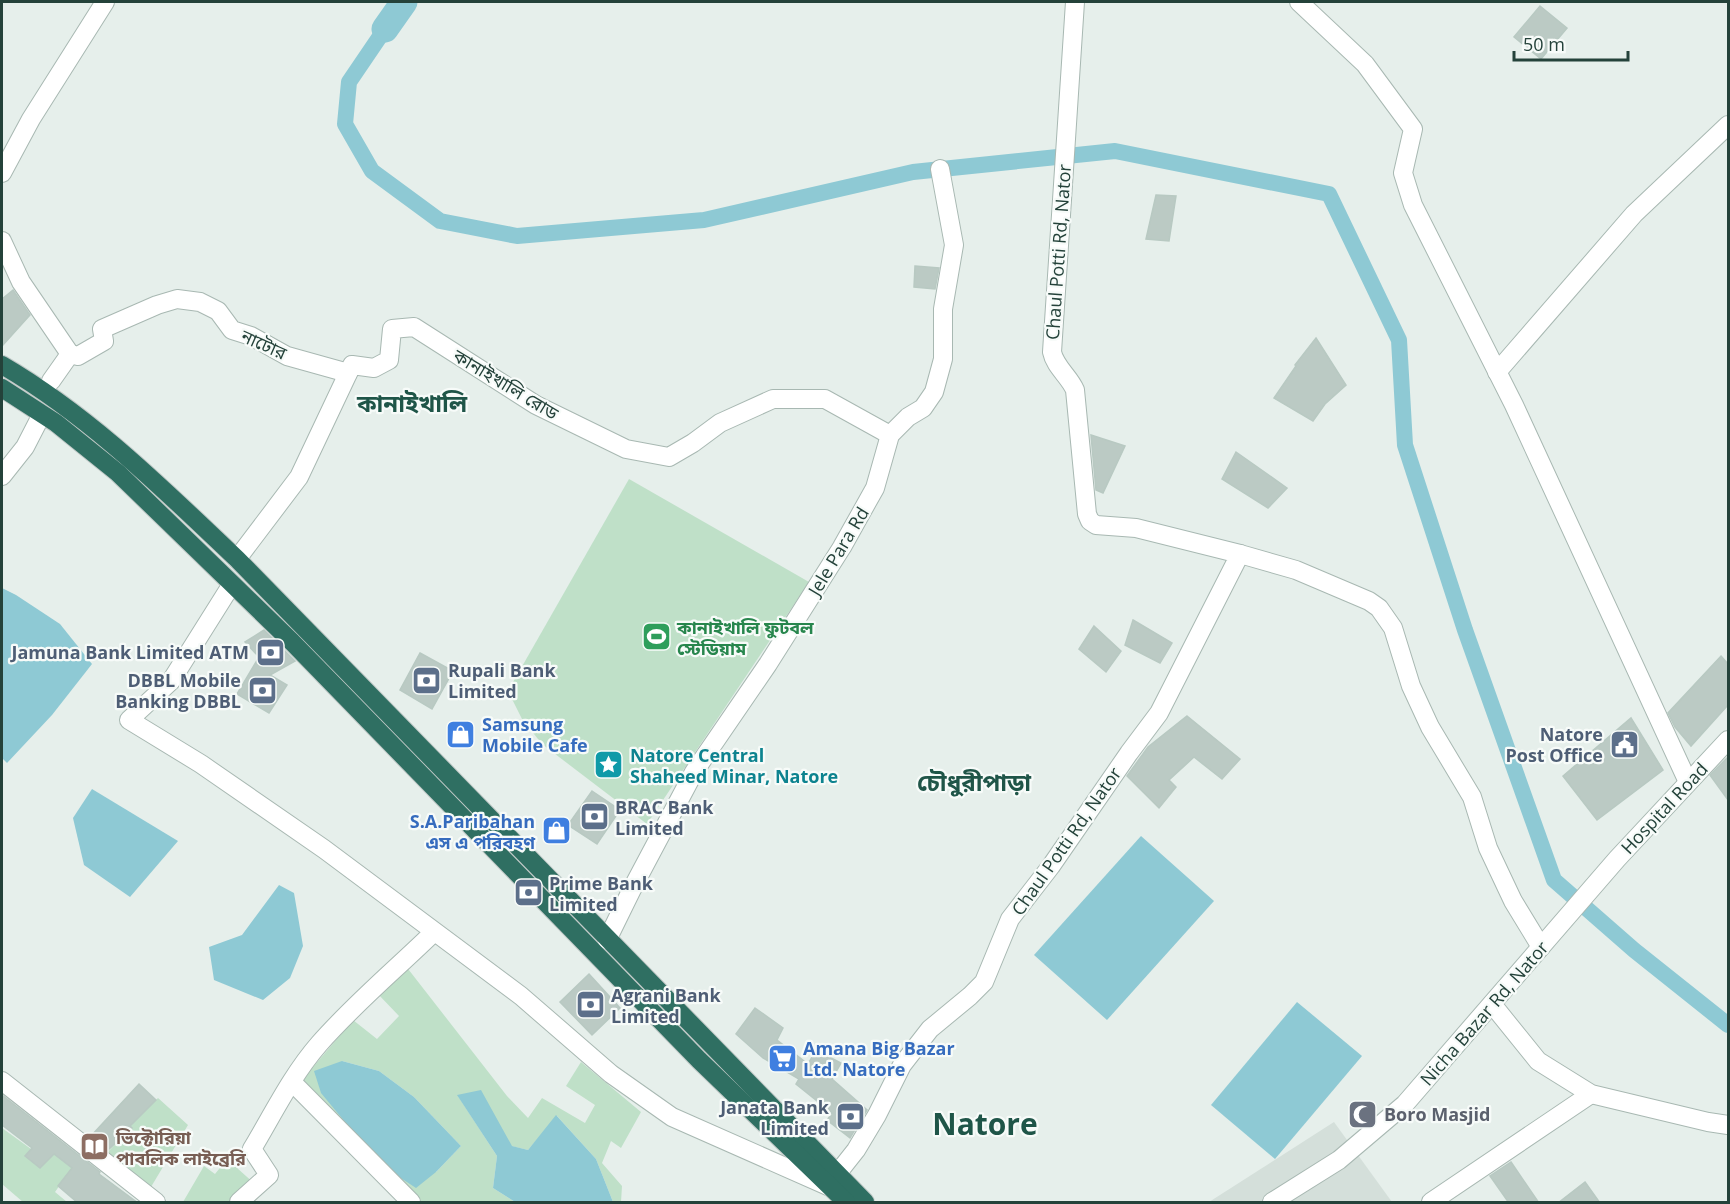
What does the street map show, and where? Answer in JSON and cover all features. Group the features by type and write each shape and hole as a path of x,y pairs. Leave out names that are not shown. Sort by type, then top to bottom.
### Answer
{"highway":[{"path":"2,365 76,414 131,458 237,559 607,940 845,1193"},
{"path":"2,388 42,414 118,473 292,642 699,1060 845,1193"}],"street":[{"path":"2,173 31,119 105,2"},
{"name":"Chaul Potti Rd, Nator","path":"1075,2 1052,352 1053,360 1070,379 1075,390 1087,514 1090,521 1096,525 1136,528 1304,573 1369,600 1379,608 1393,628 1411,686 1430,727 1472,797 1488,848 1513,901 1541,948"},
{"path":"1299,2 1365,64 1413,129 1403,173 1413,205 1497,372 1688,782"},
{"path":"1497,372 1634,214 1728,125"},
{"path":"890,435 908,417 923,408 934,392 943,359 943,309 954,245 940,169"},
{"path":"2,241 21,282 70,354 51,381"},
{"name":"নাটোর","path":"70,354 78,356 104,340 102,329 157,305 177,299 200,302 218,311 232,330 251,336 287,356 348,373"},
{"name":"কানাইখালি রোড","path":"348,373 352,365 374,368 388,360 392,329 414,327 536,405 626,449 669,457 720,423 773,399 825,399 890,435"},
{"path":"237,559 300,477 348,373"},
{"path":"2,476 25,447 42,414"},
{"name":"Jele Para Rd","path":"607,940 694,772 768,664 843,547 875,488 890,435"},
{"name":"Chaul Potti Rd, Nator","path":"845,1193 856,1150 902,1065 930,1029 984,982 1010,919 1051,866 1159,713 1240,554"},
{"path":"232,584 171,681 129,720 245,794 434,932 521,996 610,1074 672,1117 845,1193"},
{"name":"Hospital Road","path":"1602,878 1728,740"},
{"name":"Nicha Bazar Rd, Nator","path":"1272,1203 1339,1160 1405,1104 1602,878"},
{"path":"239,1203 269,1175 252,1149 292,1082 318,1045 434,932"},
{"path":"1492,1004 1538,1061 1591,1094 1728,1125"},
{"path":"2,1081 156,1203"},
{"path":"292,1082 411,1203"},
{"path":"1431,1203 1591,1094"}],"shaded area":[{"path":"1334,1122 1392,1202 1209,1202"}],"green space":[{"name":"কানাইখালি ফুটবল স্টেডিয়াম","path":"629,479 809,582 647,824 542,744 522,719 508,691"},
{"path":"405,965 507,1096 528,1118 542,1098 585,1123 595,1105 566,1086 581,1062 641,1112 621,1148 611,1141 602,1163 622,1186 621,1202 613,1202 596,1159 557,1116 528,1150 511,1146 458,1096 497,1156 493,1188 515,1202 415,1202 302,1080 353,1020 377,1039 399,1016 377,993","holes":["342,1061 379,1071 414,1097 461,1146 436,1172"]},
{"path":"158,1098 188,1125 148,1192 103,1157"},
{"path":"2,1128 31,1149 26,1156 40,1168 54,1154 72,1168 55,1192 67,1202 23,1202 2,1184"},
{"path":"227,1159 257,1186 239,1202 183,1202 204,1166 215,1174"}],"water":[{"path":"2,588 60,624 92,664 52,715 7,763 2,758"},
{"path":"92,789 178,841 130,897 84,865 73,818"},
{"path":"1141,836 1214,901 1107,1020 1034,955"},
{"path":"279,885 294,893 303,946 290,978 263,1000 214,980 209,947 242,935"},
{"path":"1297,1002 1362,1056 1275,1159 1211,1105"},
{"path":"342,1061 379,1071 414,1097 461,1146 436,1172 416,1188 390,1171 321,1093 314,1071"},
{"path":"481,1090 512,1146 528,1150 556,1115 596,1159 613,1202 515,1202 493,1188 497,1156 457,1095"}],"building":[{"path":"1540,6 1567,28 1541,59 1514,37"},
{"path":"1156,195 1176,196 1169,241 1146,239"},
{"path":"915,266 939,268 935,289 914,287"},
{"path":"13,290 30,315 2,346 2,299"},
{"path":"1316,338 1346,385 1325,404 1313,421 1274,398"},
{"path":"1091,435 1125,446 1103,493 1096,490"},
{"path":"1236,452 1287,488 1268,508 1222,479"},
{"path":"1133,620 1172,643 1160,663 1125,645"},
{"path":"1094,626 1121,651 1106,672 1079,649"},
{"path":"264,630 295,661 270,675 287,685 269,713 237,694 259,657 245,642"},
{"name":"Rupali Bank Limited","path":"420,653 453,671 432,709 400,690"},
{"path":"1721,656 1728,664 1728,705 1691,746 1675,727 1668,713"},
{"path":"1187,716 1240,759 1222,779 1194,757 1169,780 1176,787 1159,808 1127,776 1148,747"},
{"name":"Natore Post Office","path":"1631,718 1663,770 1597,820 1563,776"},
{"path":"1728,757 1728,800 1710,775"},
{"name":"BRAC Bank Limited","path":"592,791 620,810 597,844 568,825"},
{"name":"Agrani Bank Limited","path":"589,974 620,1008 592,1035 560,1002"},
{"path":"755,1008 783,1028 777,1040 808,1064 816,1050 841,1063 832,1079 867,1110 850,1138 827,1120 832,1113 796,1084 799,1079 763,1058 736,1034"},
{"path":"139,1084 156,1100 130,1126 132,1128 108,1150 89,1135 91,1136"},
{"path":"2,1095 138,1203 78,1203 58,1186 72,1168 54,1154 40,1168 25,1156 32,1148 2,1125"},
{"path":"1511,1162 1539,1203 1509,1203 1490,1176"},
{"path":"1585,1182 1600,1203 1558,1203"}],"waterway":[{"path":"385,29 404,2"},
{"path":"385,29 349,82 345,124 372,171 440,221 517,236 704,220 913,172 1115,151 1329,194 1399,340 1405,445 1465,630 1554,880 1634,950 1728,1025"}],"place":[{"name":"কানাইখালি ফুটবল স্টেডিয়াম","path":"656,637"},
{"name":"Jamuna Bank Limited ATM","path":"270,652"},
{"name":"Rupali Bank Limited","path":"427,680"},
{"name":"DBBL Mobile Banking DBBL","path":"262,690"},
{"name":"Samsung Mobile Cafe","path":"461,734"},
{"name":"Natore Post Office","path":"1624,744"},
{"name":"Natore Central Shaheed Minar, Natore","path":"609,765"},
{"name":"BRAC Bank Limited","path":"594,817"},
{"name":"S.A.Paribahan এস এ পরিবহণ","path":"556,831"},
{"name":"Prime Bank Limited","path":"528,893"},
{"name":"Agrani Bank Limited","path":"590,1005"},
{"name":"Amana Big Bazar Ltd. Natore","path":"782,1058"},
{"name":"Boro Masjid","path":"1363,1114"},
{"name":"Janata Bank Limited","path":"850,1117"},
{"name":"ভিক্টোরিয়া পাবলিক লাইব্রেরি","path":"95,1147"}],"district":[{"name":"কানাইখালি","path":"412,402"},
{"name":"চৌধুরীপাড়া","path":"974,781"},
{"name":"Natore","path":"985,1123"}]}
